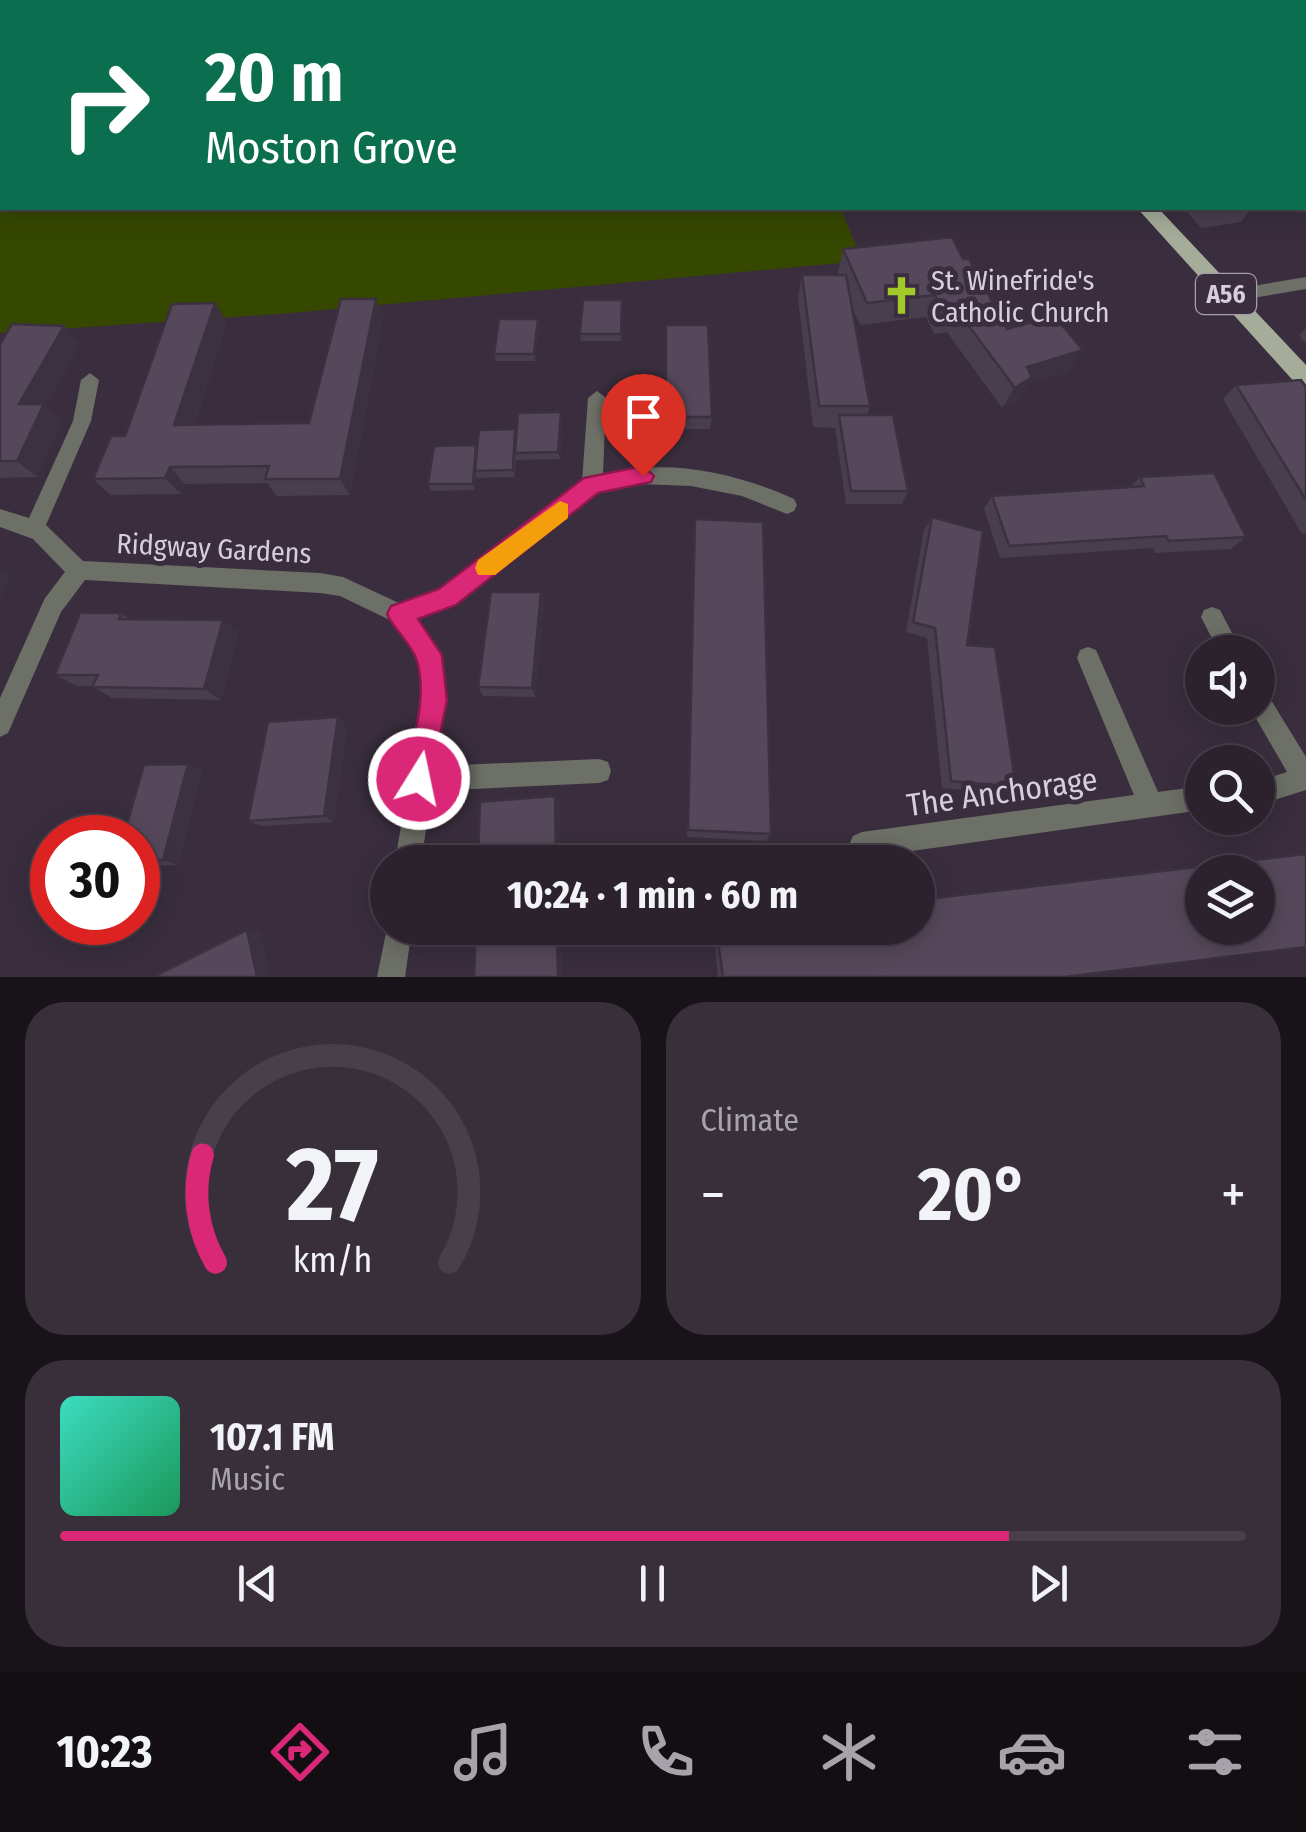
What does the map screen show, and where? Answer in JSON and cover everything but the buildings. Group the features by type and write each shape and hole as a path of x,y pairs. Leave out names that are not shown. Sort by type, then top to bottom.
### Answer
{"main road":[{"name":"A56","path":"1149,210 1306,380"}],"street":[{"path":"1228,296 1306,283"},
{"path":"0,518 35,528 82,421 90,380"},
{"path":"592,485 597,398"},
{"path":"410,845 434,700 430,655 400,614 447,597 592,485 643,476 700,480 752,487 787,505"},
{"name":"Ridgway Gardens","path":"35,528 50,541 61,559 80,570 320,583 344,588 400,614"},
{"name":"Ridgway Gardens","path":"0,725 53,605 80,570"},
{"path":"1212,617 1222,635"},
{"name":"The Anchorage","path":"1088,658 1150,803"},
{"path":"1273,725 1306,778 1275,787"},
{"path":"419,779 599,771"},
{"name":"The Anchorage","path":"862,845 1185,800"},
{"path":"391,977 396,945"}],"green space":[{"path":"0,210 841,210 863,261 279,314 0,333"}],"slow traffic":[{"path":"487,568 560,511"}],"place":[{"name":"St. Winefride's Catholic Church","path":"901,296"}],"route":[{"path":"419,779 434,700 430,655 400,614 447,597 592,485 643,476"}]}
